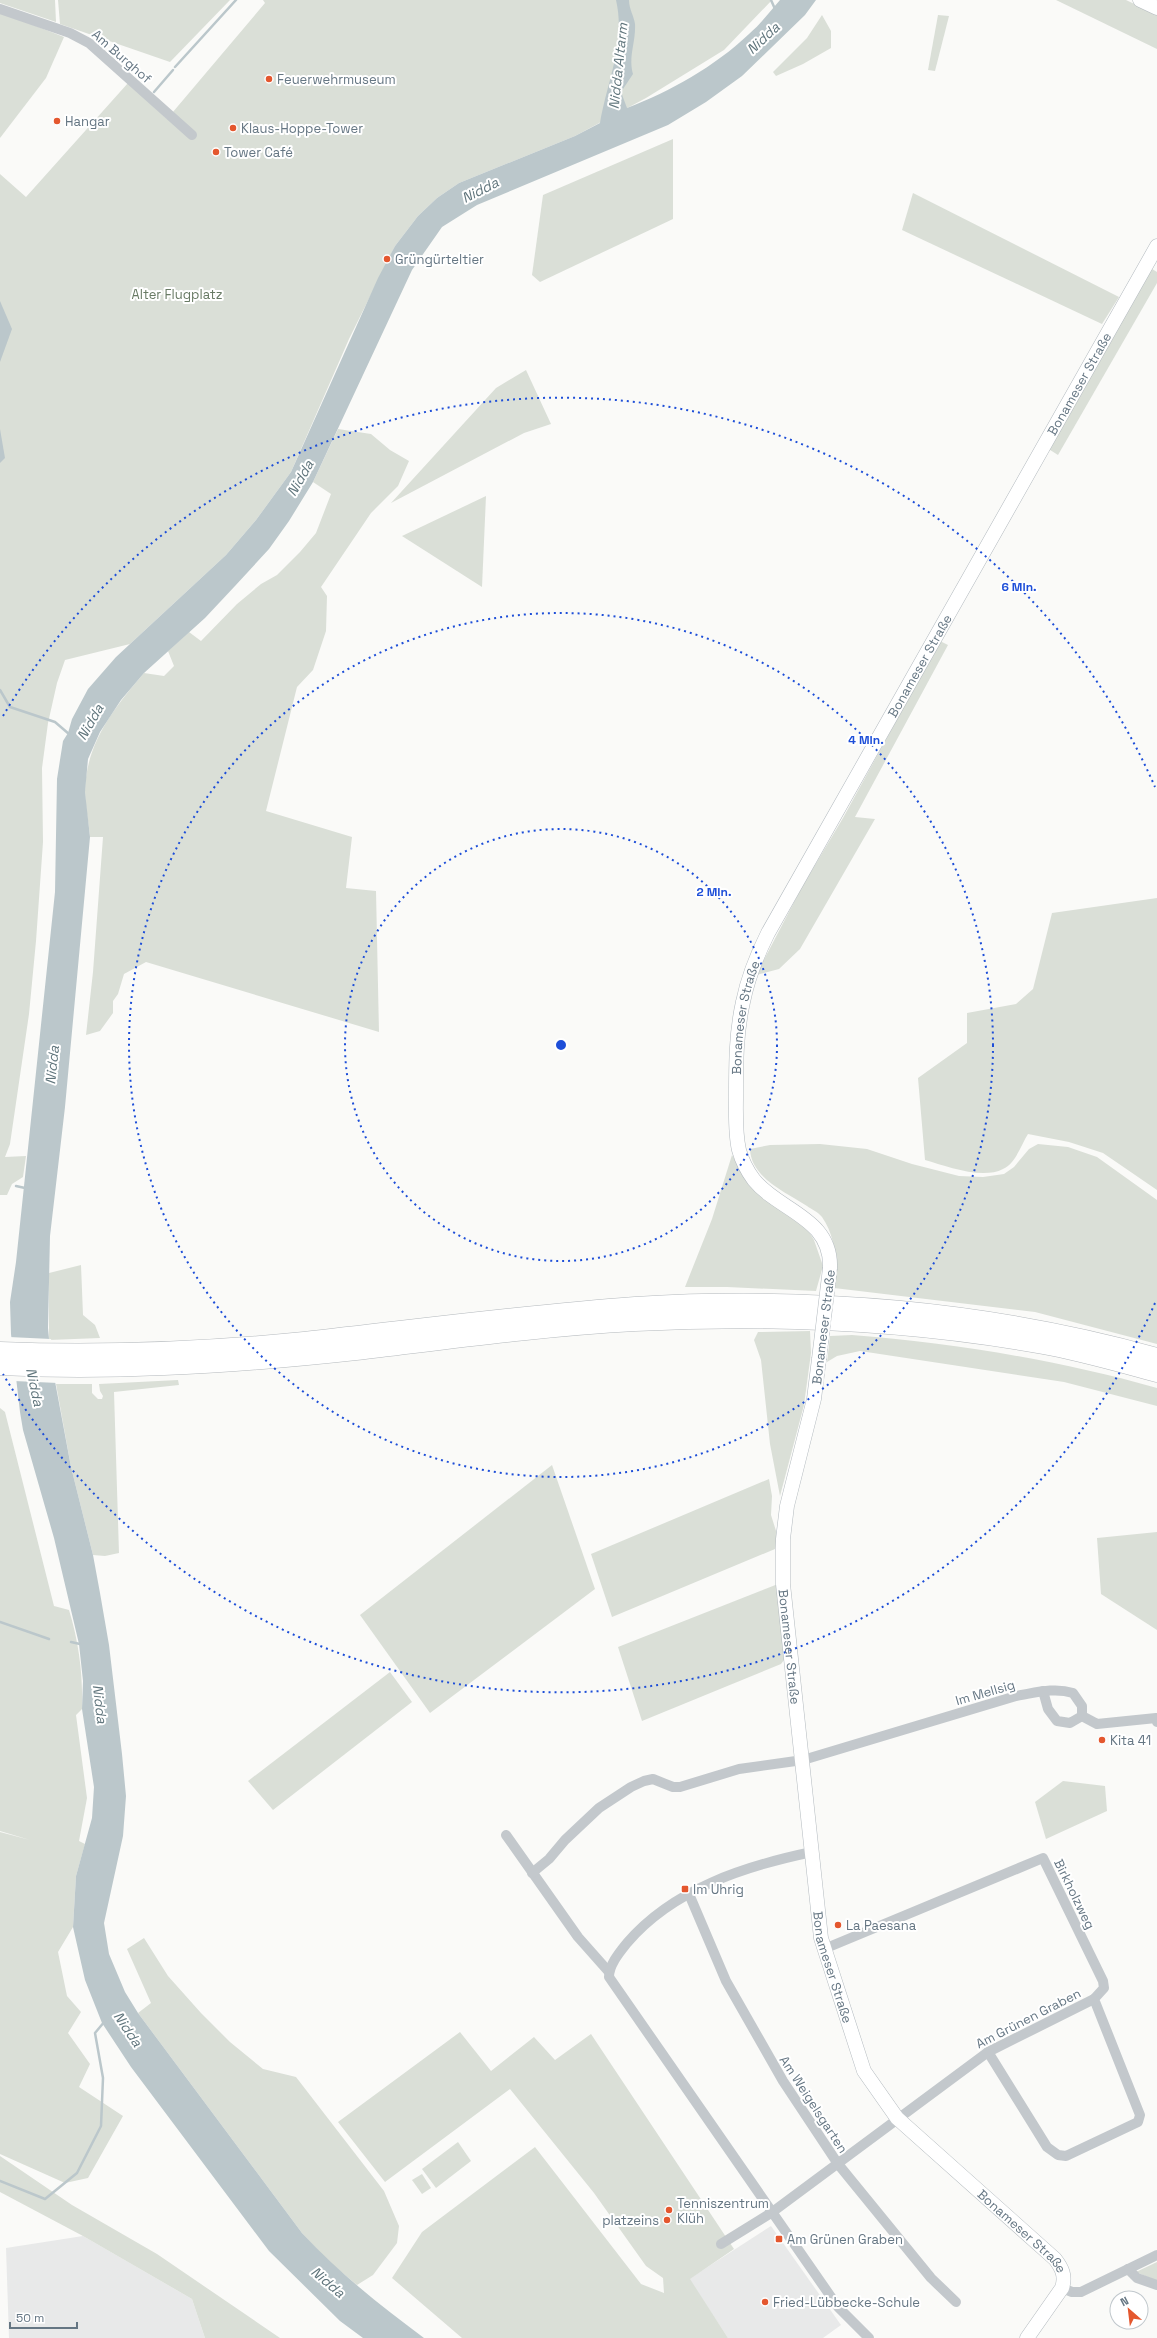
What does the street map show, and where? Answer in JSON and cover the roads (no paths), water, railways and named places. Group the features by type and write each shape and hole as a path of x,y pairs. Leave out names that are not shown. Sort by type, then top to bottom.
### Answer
{"highway":[{"path":"0,1366 57,1361 115,1353 247,1346 590,1310 727,1303 833,1305 964,1318 1079,1336 1157,1357"},
{"path":"0,1351 57,1361 154,1367 245,1361 592,1325 733,1319 844,1322 963,1334 1063,1349 1157,1374"}],"street":[{"path":"1140,0 1157,8"},
{"name":"Am Burghof","path":"0,9 70,33 89,43 192,135"},
{"name":"Bonameser Straße","path":"1062,2288 1064,2280 1063,2270 1055,2259 897,2118 864,2071 824,1949 820,1929 783,1584 783,1539 790,1491 814,1399 830,1268 827,1250 813,1225 759,1186 750,1174 741,1156 737,1123 736,1050 739,1020 751,972 768,933 1157,246"},
{"name":"Im Mellsig","path":"532,1873 549,1860 565,1840 599,1808 644,1780 653,1779 673,1787 680,1787 739,1769 803,1760 1003,1700 1043,1691 1059,1690 1074,1693 1082,1706 1082,1716"},
{"path":"1043,1691 1048,1709 1057,1721 1070,1723 1082,1716 1097,1724 1156,1718 1157,1722"},
{"path":"506,1835 578,1937 609,1972 613,1986 838,2307 869,2338"},
{"path":"609,1972 614,1961 632,1938 657,1915 689,1894 742,1869 812,1852"},
{"name":"Birkholzweg","path":"824,1949 1043,1858 1103,1981 1104,1988 1094,1999"},
{"name":"Am Weigelsgarten","path":"689,1894 726,1981 783,2081 838,2164 931,2278 956,2302"},
{"path":"988,2052 1046,2147 1058,2155 1066,2156 1138,2122 1140,2115 1094,1999"},
{"name":"Am Grünen Graben","path":"721,2244 771,2213 838,2164 897,2118 988,2052 1094,1999"},
{"path":"1027,2338 1062,2288 1072,2292 1081,2292 1157,2255"},
{"path":"1128,2269 1137,2278 1157,2285"}],"water":[{"path":"616,0 629,0 635,24 631,62 633,74 621,92 627,108 676,86 707,67 736,46 761,22 780,0 816,0 805,15 742,76 706,102 668,125 477,205 442,227 412,270 313,482 289,521 269,549 205,618 144,673 121,700 100,732 88,759 85,792 90,837 65,1107 50,1236 48,1328 51,1360 71,1467 93,1555 100,1593 109,1645 122,1754 126,1796 123,1836 104,1923 109,1954 125,1992 138,2013 302,2233 331,2262 361,2288 424,2338 363,2338 340,2321 269,2251 131,2067 102,2023 85,1980 73,1927 76,1876 92,1818 94,1787 82,1709 83,1681 79,1644 54,1538 23,1430 11,1334 10,1302 16,1262 55,892 57,779 63,741 68,733 72,719 88,689 116,657 226,555 256,520 291,472 378,278 395,246 418,216 437,198 459,183 575,136 600,123 617,47 619,31"},
{"path":"0,301 12,329 0,362"},
{"path":"0,429 5,458 0,463"}],"waterway":[{"path":"175,67 236,0"},
{"path":"771,0 775,9"},
{"path":"154,92 173,70"},
{"name":"Nidda","path":"0,690 10,707 55,722 69,734"},
{"path":"16,1186 25,1188"},
{"path":"0,1622 49,1639"},
{"path":"71,1642 80,1644"},
{"name":"Nidda","path":"0,2181 45,2199 77,2173 101,2126 103,2078 95,2033 105,2021"}],"place":[{"name":"Feuerwehrmuseum","path":"269,79"},
{"name":"Hangar","path":"57,121"},
{"name":"Klaus-Hoppe-Tower","path":"233,128"},
{"name":"Tower Café","path":"216,152"},
{"name":"Grüngürteltier","path":"387,259"},
{"name":"Kita 41","path":"1102,1740"},
{"name":"Im Uhrig","path":"685,1889"},
{"name":"La Paesana","path":"838,1925"},
{"name":"Tenniszentrum Klüh","path":"669,2210"},
{"name":"platzeins","path":"667,2220"},
{"name":"Am Grünen Graben","path":"779,2239"},
{"name":"Fried-Lübbecke-Schule","path":"765,2302"}],"water label":[{"name":"Nidda Altarm","path":"618,66"}],"park label":[{"name":"Alter Flugplatz","path":"177,294"}]}
